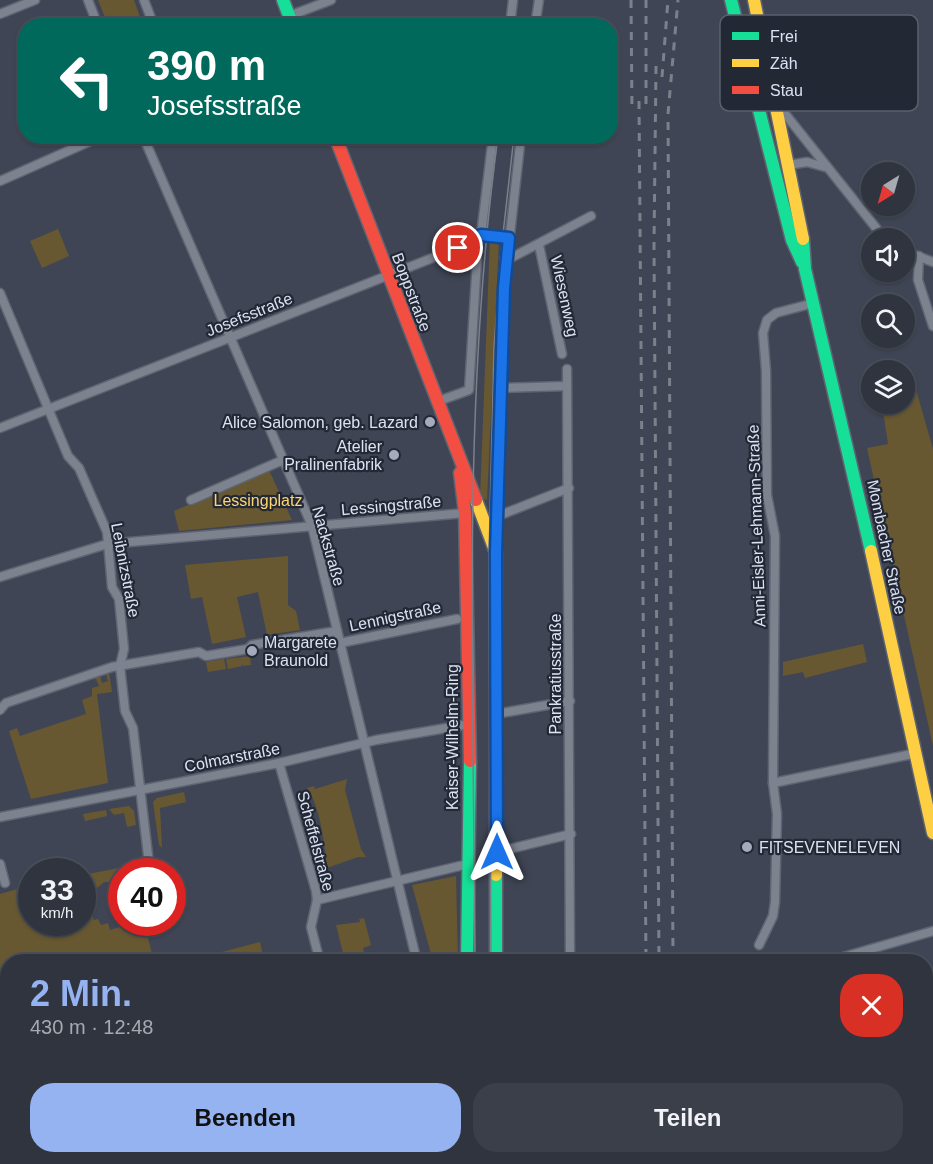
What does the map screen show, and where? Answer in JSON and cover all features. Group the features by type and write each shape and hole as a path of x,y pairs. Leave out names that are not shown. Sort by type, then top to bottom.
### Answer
{"street":[{"path":"0,14 35,0"},
{"path":"88,0 95,18"},
{"path":"144,0 151,18"},
{"path":"283,0 290,18"},
{"path":"297,18 331,0"},
{"path":"511,18 513,0"},
{"path":"536,18 539,0"},
{"name":"Mombacher Straße","path":"731,0 735,15"},
{"name":"Mombacher Straße","path":"754,0 757,15"},
{"name":"Mombacher Straße","path":"758,111 792,240 805,269 814,303 917,753 933,833"},
{"name":"Mombacher Straße","path":"776,111 803,238 805,269"},
{"path":"784,111 876,228"},
{"path":"0,181 84,144"},
{"name":"Nackstraße","path":"146,144 312,526 415,954"},
{"name":"Boppstraße","path":"338,144 458,460 472,488 496,553"},
{"path":"492,144 481,235 509,238"},
{"path":"496,954 496,553 507,260 520,144"},
{"path":"767,147 788,165 814,162 828,169"},
{"path":"507,260 591,216"},
{"name":"Josefsstraße","path":"0,428 473,242 481,235"},
{"name":"Wiesenweg","path":"539,245 562,354"},
{"path":"436,402 469,390 477,260 473,254 458,248"},
{"path":"915,255 933,262"},
{"path":"919,256 918,280 933,326"},
{"name":"Leibnizstraße","path":"0,293 68,456 79,468 107,532 112,587 119,599 124,650 120,666 125,711 133,728 148,858"},
{"name":"Anni-Eisler-Lehmann-Straße","path":"759,945 773,916 775,903 777,814 773,783 775,536 767,495 766,371 763,333 767,320 776,313 814,303"},
{"path":"501,388 567,386 567,369"},
{"name":"Pankratiusstraße","path":"567,386 570,954"},
{"path":"191,500 283,460"},
{"name":"Boppstraße","path":"458,460 465,513"},
{"path":"498,516 569,488"},
{"name":"Lessingstraße","path":"0,577 107,544 465,513"},
{"name":"Kaiser-Wilhelm-Ring","path":"465,513 470,724 467,954"},
{"name":"Lennigstraße","path":"340,643 457,619"},
{"path":"0,710 6,704 120,666 199,652 206,656 248,649 252,645 337,631"},
{"path":"496,714 570,701"},
{"name":"Colmarstraße","path":"0,818 279,763 363,743 470,724"},
{"path":"773,783 917,753"},
{"name":"Scheffelstraße","path":"279,763 317,900 311,927 318,954"},
{"path":"497,852 571,834"},
{"path":"0,864 5,883"},
{"path":"317,900 468,864"},
{"path":"855,954 933,932"}],"green space":[{"path":"98,0 134,0 140,18 105,18"},
{"path":"58,229 69,256 42,268 30,241"},
{"path":"490,238 499,239 487,500 480,498"},
{"path":"915,386 933,449 933,746 867,448 888,444 884,414 915,414"},
{"name":"Lessingplatz","path":"269,470 292,520 179,531 174,511"},
{"path":"288,556 288,605 296,611 300,630 267,635 258,592 237,597 246,637 212,644 202,597 191,599 185,565"},
{"path":"863,644 867,662 805,678 803,672 783,676 783,662"},
{"path":"250,656 251,665 243,666 242,663 242,666 228,669 226,659"},
{"path":"224,659 226,669 208,672 206,662"},
{"path":"109,672 112,692 97,694 108,783 31,799 9,731 17,728 20,736 86,714 82,700 92,696 92,688 99,686 96,679 90,679 100,676 102,683 108,681 106,674"},
{"path":"347,779 345,790 361,849 366,857 358,857 327,868 319,815 307,788 314,786 315,789"},
{"path":"184,792 186,802 160,808 162,848 159,845 153,802 157,798"},
{"path":"129,806 134,811 136,825 127,827 124,813 114,815 109,809"},
{"path":"106,810 107,816 85,821 83,814"},
{"path":"108,870 108,882 104,882 96,889 96,872"},
{"path":"456,876 458,954 431,954 412,885"},
{"path":"18,889 18,936 96,936 96,920 98,919 101,925 108,923 108,936 147,936 152,954 0,954 0,894"},
{"path":"364,918 371,945 363,948 364,954 343,954 336,925 360,922 359,919"},
{"path":"260,942 263,954 223,954 222,952"}],"tram line":[{"path":"513,18 515,0"},
{"path":"475,954 472,652 474,445 486,239 497,144"},
{"path":"491,954 489,556 494,348 500,261 513,144"}],"railway":[{"path":"631,0 632,112"},
{"path":"646,0 646,111"},
{"path":"662,77 668,0"},
{"path":"673,954 668,114 678,0"},
{"path":"656,66 654,246 659,954"},
{"path":"639,101 646,954"}],"traffic: fast":[{"path":"283,0 290,18"},
{"path":"731,0 735,15"},
{"path":"759,111 792,240 802,262"},
{"path":"803,239 805,269 871,551"},
{"path":"467,954 470,761"},
{"path":"496,875 496,954"}],"traffic: slow":[{"path":"754,0 757,15"},
{"path":"777,111 803,239"},
{"path":"476,500 496,553 496,875"},
{"path":"871,551 933,833"}],"traffic: jam":[{"path":"338,144 476,500"},
{"path":"460,473 465,513 470,761"}],"place":[{"name":"Alice Salomon, geb. Lazard","path":"430,422"},
{"name":"Atelier Pralinenfabrik","path":"394,455"},
{"name":"Margarete Braunold","path":"252,651"},
{"name":"FITSEVENELEVEN","path":"747,847"}],"route":[{"path":"458,248 473,242 481,235 509,238 501,354 496,553 497,852"}]}
